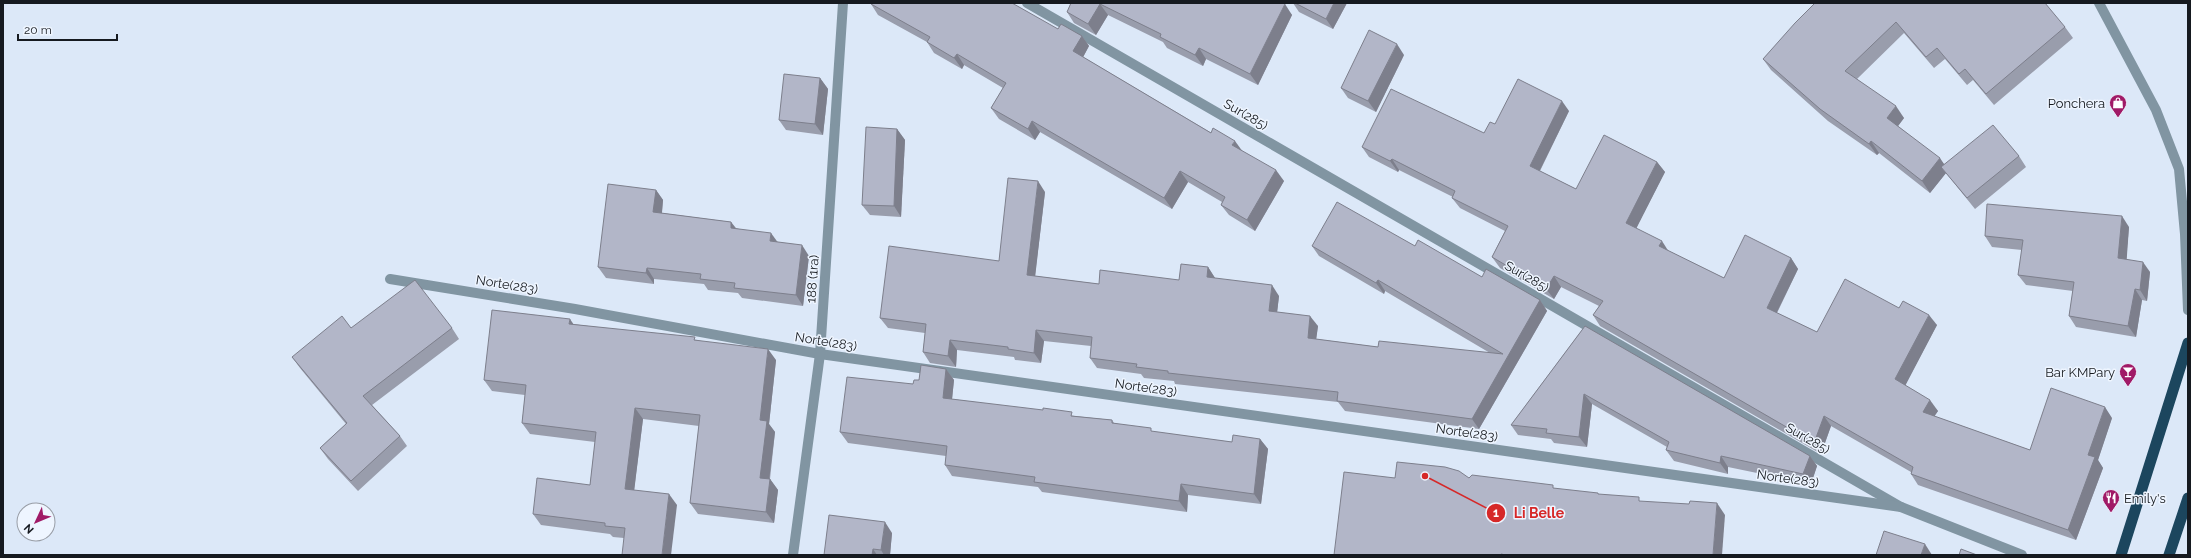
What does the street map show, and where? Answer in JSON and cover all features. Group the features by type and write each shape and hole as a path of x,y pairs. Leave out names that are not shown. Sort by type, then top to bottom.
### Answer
{"highway":[{"path":"2121,555 2188,343"},
{"path":"2169,555 2188,498"}],"street":[{"name":"188 (1ra)","path":"793,555 820,354 843,3"},
{"name":"Sur(285)","path":"1027,3 1901,507 2022,555"},
{"path":"2099,3 2156,110 2179,169 2185,234 2188,310"},
{"name":"Norte(283)","path":"390,279 575,309 820,354 1901,507"}],"building":[{"path":"871,3 1012,3 1058,29 1061,24 1082,36 1073,51 1211,133 1213,128 1235,141 1232,145 1276,170 1247,220 1221,205 1225,197 1180,171 1164,198 1032,121 1028,129 991,108 1006,83 957,54 954,58 927,42 930,37"},
{"path":"1071,3 1285,4 1250,74 1199,48 1195,55 1160,37 1161,34 1100,4 1088,24 1067,12"},
{"path":"1295,3 1334,3 1326,19"},
{"path":"1815,3 2045,3 2065,27 1986,94 1965,69 1959,74 1937,48 1926,57 1896,22 1845,71 1896,106 1887,118 1940,158 1922,181 1871,141 1869,144 1820,109 1763,59"},
{"path":"1369,30 1397,44 1368,101 1341,88"},
{"path":"784,74 820,78 815,124 779,120"},
{"path":"1518,79 1562,101 1530,166 1576,189 1604,135 1657,162 1626,223 1662,241 1659,246 1724,278 1745,235 1791,258 1767,308 1817,332 1845,279 1899,308 1903,301 1929,315 1895,379 1930,400 1923,412 2030,450 2051,388 2105,407 2088,455 2095,457 2068,530 1911,474 1913,467 1824,416 1814,443 1593,315 1603,301 1554,276 1546,289 1492,257 1508,226 1452,198 1455,191 1392,159 1390,161 1362,147 1391,89 1484,133 1490,122 1495,124"},
{"path":"1993,125 2019,156 1967,198 1941,167"},
{"path":"866,127 897,129 894,206 862,205"},
{"path":"1008,178 1038,181 1027,275 1099,284 1100,270 1179,280 1181,264 1208,267 1207,277 1272,285 1269,311 1310,316 1308,338 1378,347 1379,341 1503,354 1378,280 1376,283 1312,246 1337,202 1415,246 1418,240 1482,277 1486,269 1540,300 1472,419 1337,401 1338,392 1168,373 1168,371 1136,367 1137,364 1090,358 1092,337 1036,330 1034,353 1008,349 1008,347 950,340 948,356 923,352 926,324 880,318 889,246 999,261"},
{"path":"608,184 656,190 653,212 731,222 731,228 771,233 770,241 802,245 796,295 734,288 735,283 700,279 701,274 647,268 646,273 598,267"},
{"path":"1987,204 2122,216 2118,258 2143,262 2140,290 2135,289 2128,326 2069,316 2074,282 2018,275 2023,240 1985,236"},
{"path":"415,280 452,328 363,396 400,436 351,481 320,448 347,423 292,357 342,316 351,328"},
{"path":"492,310 570,319 569,324 695,337 694,340 768,349 760,420 767,421 760,478 770,479 766,512 690,503 700,415 635,408 625,489 669,494 662,555 622,555 625,528 605,526 605,523 533,514 537,478 590,485 596,432 522,423 526,385 484,380"},
{"path":"1585,326 1810,456 1803,474 1721,456 1720,463 1666,450 1669,442 1584,394 1579,437 1546,433 1547,429 1511,425"},
{"path":"921,365 946,369 943,398 1072,412 1071,416 1112,420 1112,423 1151,428 1151,431 1232,442 1233,435 1260,439 1254,494 1181,484 1179,501 1034,482 1035,477 945,465 947,446 840,432 847,377 913,384 914,380 919,380"},
{"path":"1397,462 1445,467 1459,471 1469,478 1472,475 1553,485 1553,488 1598,494 1639,497 1639,501 1689,504 1690,501 1717,503 1713,555 1334,555 1344,472 1395,478"},
{"path":"829,515 885,522 881,550 873,549 872,555 824,555"},
{"path":"1884,531 1925,544 1921,555 1876,555"},
{"path":"1961,549 1977,555 1959,555"}],"place":[{"name":"Ponchera","path":"2118,118"},
{"name":"Bar KMPary","path":"2128,387"},
{"name":"Li Belle","path":"1425,476"},
{"name":"Emily's","path":"2111,513"}]}
